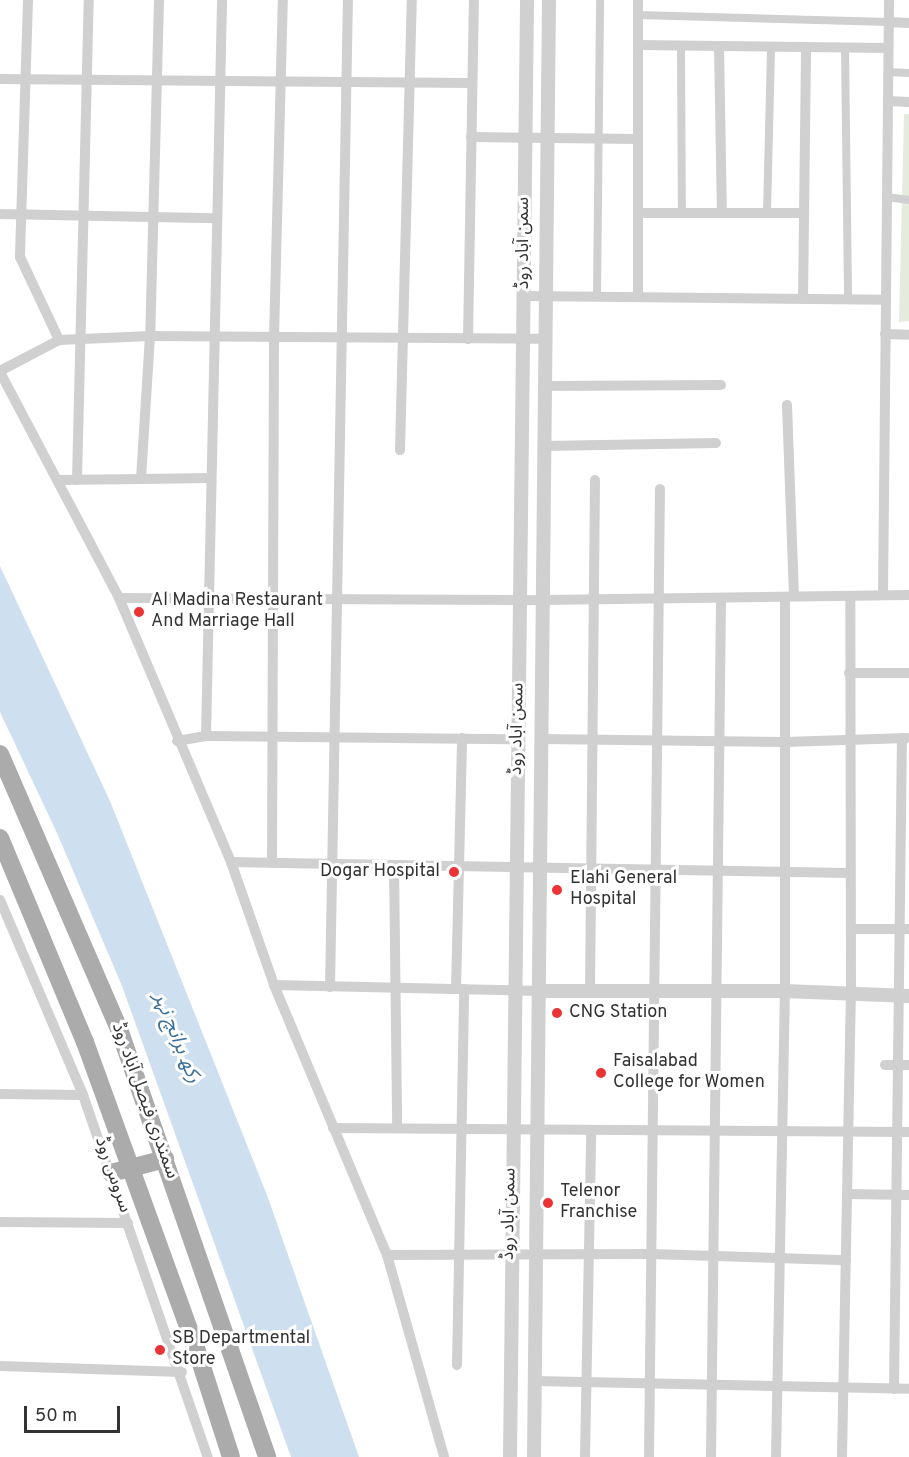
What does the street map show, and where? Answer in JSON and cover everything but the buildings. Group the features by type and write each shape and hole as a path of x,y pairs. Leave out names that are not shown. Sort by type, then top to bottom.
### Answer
{"main road":[{"name":"سمندری فیصل آباد روڈ","path":"0,754 119,1029 267,1457"},
{"name":"سمندری فیصل آباد روڈ","path":"0,838 85,1042 120,1172 196,1348 231,1457"},
{"path":"120,1172 165,1159"}],"street":[{"path":"28,0 20,257 59,340"},
{"path":"77,480 80,341 87,215 89,0"},
{"path":"141,479 150,336 159,0"},
{"path":"206,736 207,599 222,0"},
{"path":"272,863 274,337 283,0"},
{"path":"330,987 348,0"},
{"path":"400,450 406,338 412,0"},
{"path":"468,339 474,0"},
{"name":"سمن آباد روڈ","path":"510,1457 509,1256 518,990 516,867 527,0"},
{"name":"سمن آباد روڈ","path":"534,1457 549,0"},
{"path":"597,296 600,0"},
{"path":"638,0 638,297"},
{"path":"883,595 889,0"},
{"path":"638,15 909,23"},
{"path":"638,45 888,48"},
{"path":"681,46 682,213"},
{"path":"719,46 722,213"},
{"path":"767,213 771,47"},
{"path":"803,299 806,47"},
{"path":"845,47 848,299"},
{"path":"888,72 909,73"},
{"path":"0,79 472,82"},
{"path":"888,101 909,102"},
{"path":"471,137 638,139"},
{"path":"887,196 909,200"},
{"path":"638,213 804,213"},
{"path":"0,214 216,218"},
{"path":"524,296 886,300"},
{"path":"885,334 909,335"},
{"path":"444,1457 387,1255 274,986 231,862 177,741 119,598 0,372 59,340 80,341 150,336 545,339"},
{"path":"545,386 721,386"},
{"path":"776,1457 784,1131 785,742 789,596 787,405"},
{"path":"544,446 716,444"},
{"path":"57,480 211,478"},
{"path":"590,992 595,480"},
{"path":"649,1457 660,489"},
{"path":"119,598 594,600 909,594"},
{"path":"842,1457 851,992 850,596"},
{"path":"711,1457 714,1385 721,598"},
{"path":"849,673 909,673"},
{"path":"177,741 206,736 518,739"},
{"path":"457,1365 461,1128 462,738"},
{"path":"541,739 785,742 905,738 903,1065 897,1132 894,1389"},
{"path":"231,862 850,873"},
{"path":"394,865 398,1128"},
{"name":"سروس روڈ","path":"0,900 83,1095 120,1172 128,1223 182,1372 208,1457"},
{"path":"851,929 904,929"},
{"path":"274,986 590,992 718,990 851,992 904,996"},
{"path":"885,1065 903,1065"},
{"path":"1,1091 83,1095"},
{"path":"333,1128 909,1132"},
{"path":"585,1457 591,1130"},
{"path":"847,1194 909,1195"},
{"path":"0,1222 128,1223"},
{"path":"387,1255 650,1254 846,1260"},
{"path":"0,1366 182,1372"},
{"path":"535,1381 909,1389"}],"shaded area":[{"path":"904,114 909,114 909,321 899,322"}],"water":[{"name":"رکھ برانچ نہر","path":"0,566 110,801 267,1195 359,1457 291,1457 122,986 57,833 0,712"}],"place":[{"name":"Al Madina Restaurant And Marriage Hall","path":"139,612"},
{"name":"Dogar Hospital","path":"454,872"},
{"name":"Elahi General Hospital","path":"557,890"},
{"name":"CNG Station","path":"557,1013"},
{"name":"Faisalabad College for Women","path":"601,1073"},
{"name":"Telenor Franchise","path":"548,1203"},
{"name":"SB Departmental Store","path":"160,1350"}]}
